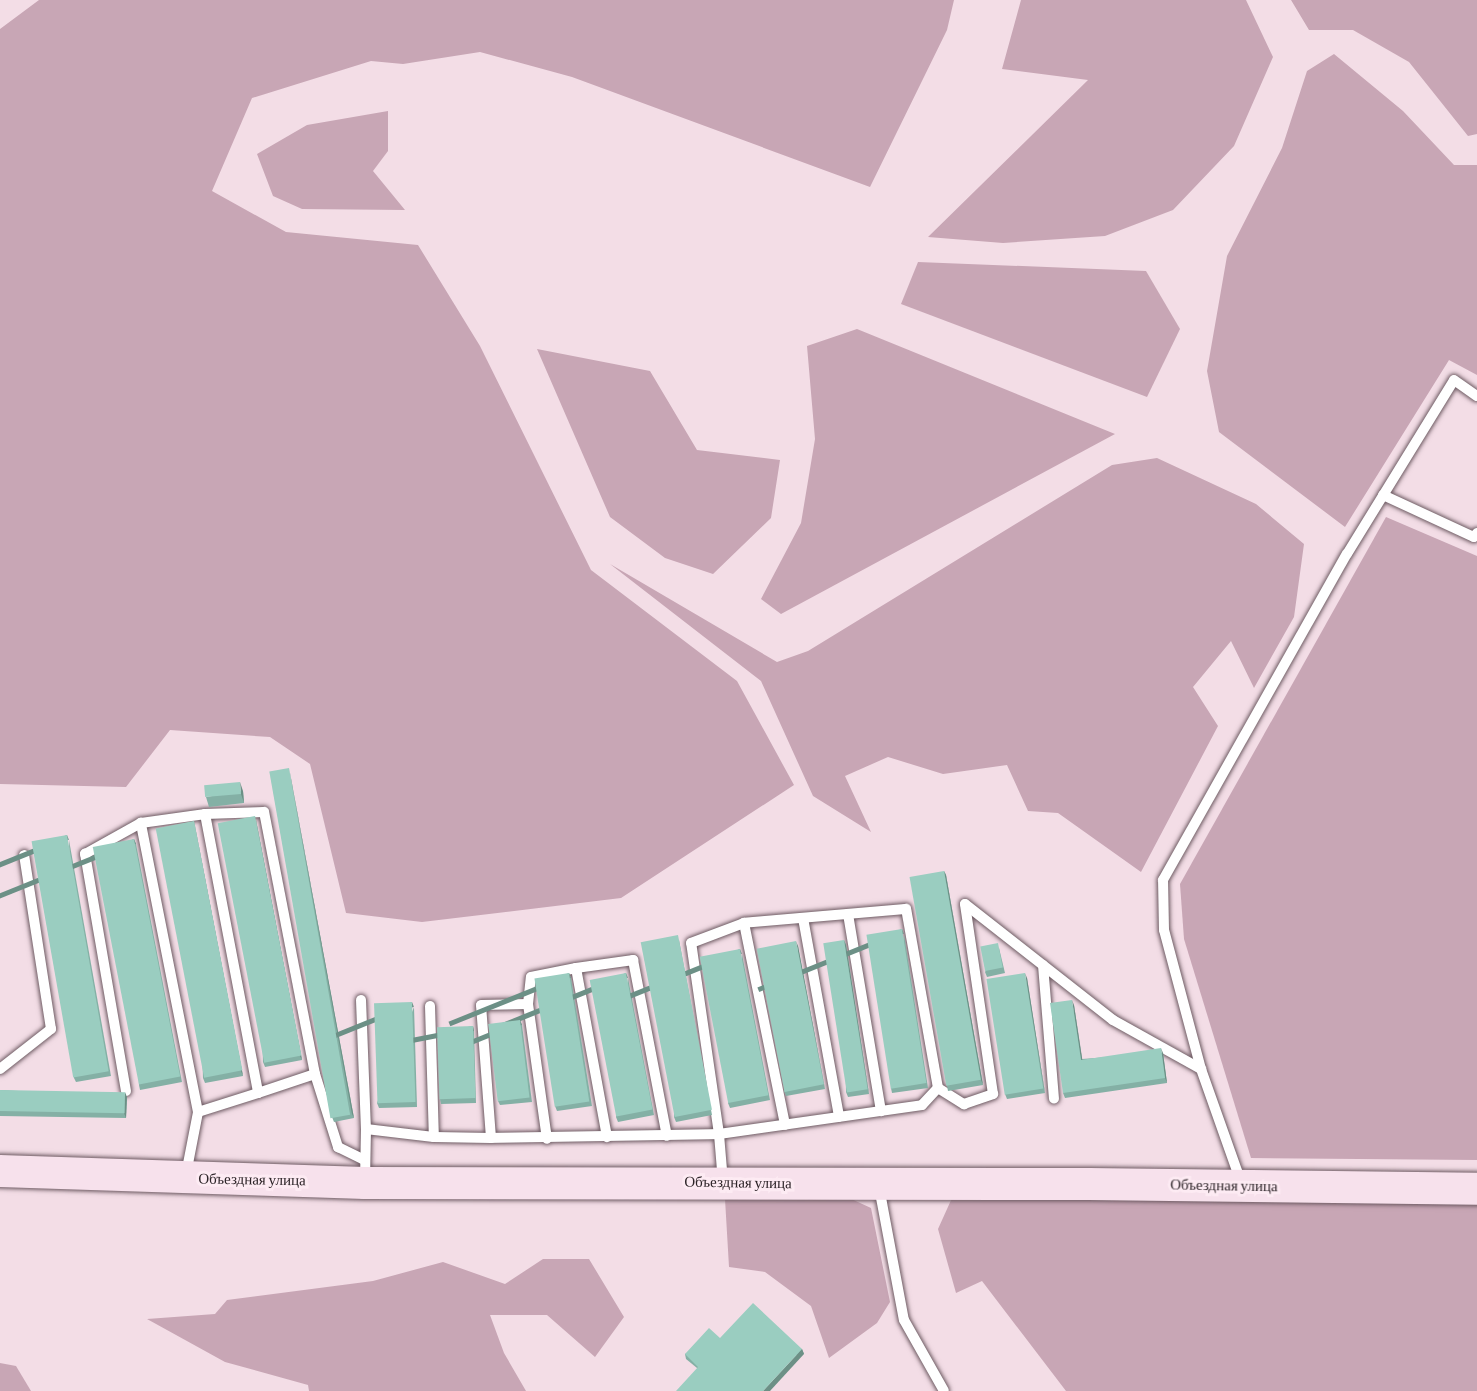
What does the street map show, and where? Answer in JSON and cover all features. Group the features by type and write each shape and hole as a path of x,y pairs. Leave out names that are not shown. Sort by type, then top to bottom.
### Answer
{"main road":[{"name":"Объездная улица","path":"0,1171 186,1178 365,1171 723,1182 1477,1189"}],"lane":[{"path":"1243,1186 1202,1069 1164,930 1163,880 1383,495 1454,380 1477,396"},
{"path":"1383,495 1474,537 1477,533"},
{"path":"126,1091 85,854 141,823 205,814 264,812 315,1074 338,1147 365,1171"},
{"path":"205,814 258,1093"},
{"path":"141,823 198,1112 186,1178"},
{"path":"0,1068 51,1029 24,855"},
{"path":"723,1182 719,1134 691,943 744,923 906,909 938,1088 964,1104 993,1094 965,904 1113,1020 1202,1069"},
{"path":"848,914 881,1111"},
{"path":"803,918 839,1117"},
{"path":"744,923 784,1125"},
{"path":"547,1139 528,1004 531,977 633,960 667,1136"},
{"path":"1043,965 1054,1099"},
{"path":"576,968 607,1137"},
{"path":"361,1000 366,1129 365,1171"},
{"path":"491,1138 481,1005 528,1004"},
{"path":"430,1006 434,1137"},
{"path":"198,1112 315,1074"},
{"path":"366,1129 434,1137 547,1139 719,1134 922,1105 938,1088"},
{"path":"879,1183 904,1320 944,1391"}],"shaded area":[{"path":"39,0 954,0 947,30 870,187 572,77 480,52 403,64 371,61 252,98 212,191 286,232 418,245 480,346 591,570 737,681 794,785 621,898 422,922 346,913 310,764 270,737 170,730 126,787 0,784 0,29"},
{"path":"1021,0 1246,0 1273,57 1234,146 1173,210 1105,236 1003,243 928,237 1088,80 1002,69"},
{"path":"1291,0 1477,0 1477,134 1468,136 1409,62 1353,30 1309,30"},
{"path":"1334,54 1403,111 1454,165 1477,165 1477,375 1449,360 1345,527 1219,432 1207,371 1227,256 1282,148 1307,71"},
{"path":"388,111 388,151 373,171 405,210 302,209 273,196 257,154 307,125"},
{"path":"918,262 1146,271 1180,329 1147,397 901,304"},
{"path":"857,329 1115,434 781,614 761,599 801,523 815,439 807,346"},
{"path":"537,349 650,371 697,450 780,460 771,518 713,574 665,558 610,517"},
{"path":"1157,458 1256,504 1304,544 1294,617 1254,688 1231,641 1193,687 1218,726 1141,872 1058,813 1028,811 1007,765 943,774 888,757 845,776 871,832 813,796 761,681 610,564 777,662 808,651 1112,465"},
{"path":"1386,517 1477,556 1477,1160 1251,1158 1184,939 1180,884"},
{"path":"847,1197 871,1208 890,1302 877,1323 829,1358 811,1306 765,1272 729,1267 725,1199"},
{"path":"952,1198 1477,1201 1477,1391 1066,1391 982,1281 956,1293 938,1229"},
{"path":"543,1259 589,1259 624,1317 595,1357 547,1315 490,1315 504,1353 526,1391 309,1391 308,1385 225,1362 147,1319 215,1314 227,1300 373,1281 443,1262 505,1284"},
{"path":"0,1363 16,1366 31,1391 0,1391"}],"building":[{"path":"289,768 350,1115 330,1118 269,771"},
{"path":"240,782 241,794 205,797 204,785"},
{"path":"255,816 302,1056 264,1063 218,823"},
{"path":"194,821 242,1070 204,1078 156,828"},
{"path":"67,835 109,1071 73,1078 32,841"},
{"path":"134,839 180,1077 139,1085 93,847"},
{"path":"944,871 981,1080 946,1086 910,877"},
{"path":"902,929 926,1083 891,1089 866,935"},
{"path":"678,935 712,1110 675,1117 641,942"},
{"path":"844,940 868,1089 847,1092 823,943"},
{"path":"796,941 824,1084 785,1092 757,949"},
{"path":"998,943 1003,968 985,971 980,946"},
{"path":"740,949 768,1095 728,1103 700,957"},
{"path":"569,973 589,1101 555,1107 534,978"},
{"path":"626,973 653,1109 616,1117 590,980"},
{"path":"1025,973 1043,1089 1005,1095 986,979"},
{"path":"1072,1000 1081,1060 1161,1048 1165,1078 1063,1093 1050,1003"},
{"path":"412,1002 415,1102 378,1103 374,1003"},
{"path":"520,1020 530,1097 498,1101 488,1024"},
{"path":"473,1026 476,1098 440,1099 437,1027"},
{"path":"0,1090 125,1092 125,1113 0,1111"},
{"path":"753,1303 802,1349 763,1391 676,1391 698,1367 685,1354 709,1328 720,1338"}]}
